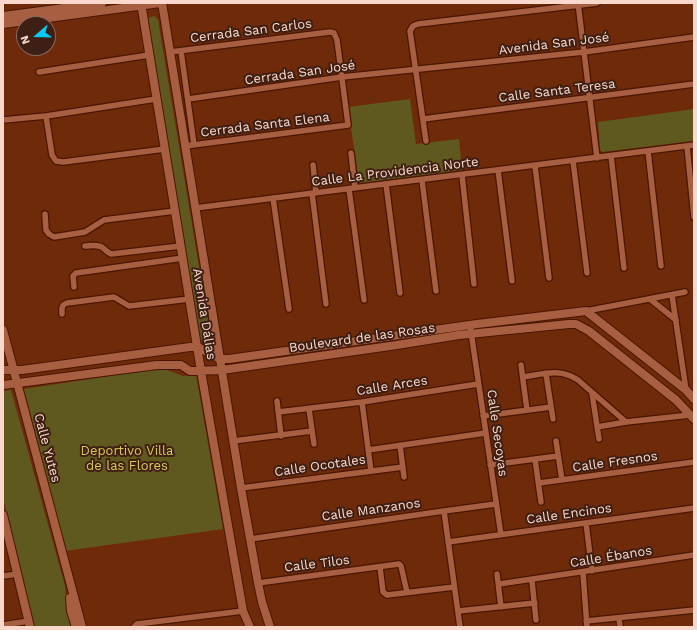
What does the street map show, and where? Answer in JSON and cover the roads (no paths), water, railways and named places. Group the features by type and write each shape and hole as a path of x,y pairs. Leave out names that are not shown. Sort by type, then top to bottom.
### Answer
{"main road":[{"path":"3,16 102,3"},
{"path":"3,24 141,4 161,3"},
{"name":"Avenida Dálias","path":"161,3 241,488 258,583 270,627"},
{"name":"Avenida Dálias","path":"141,4 201,371 244,611 250,627"},
{"path":"586,311 686,390 694,399"},
{"name":"Boulevard de las Rosas","path":"220,359 237,358 470,325 586,311"},
{"name":"Boulevard de las Rosas","path":"3,385 157,365 181,366 190,371 222,370 471,334 576,324 583,327 676,400 692,417"},
{"name":"Calle Yutes","path":"3,330 82,627"},
{"path":"3,370 14,371 198,347 220,359"},
{"path":"3,515 5,531 18,574 30,624"},
{"name":"Calle Yutes","path":"67,573 71,611 76,627"}],"street":[{"path":"426,141 410,31 413,26 418,24 596,3"},
{"path":"579,4 597,158"},
{"name":"Cerrada San Carlos","path":"170,52 330,32 334,33 337,40 342,77"},
{"name":"Avenida San José","path":"416,70 584,52 694,37"},
{"path":"181,51 194,145"},
{"path":"39,72 149,55"},
{"name":"Cerrada San José","path":"188,99 342,77 416,70"},
{"name":"Cerrada Santa Elena","path":"185,146 348,125 342,77"},
{"name":"Calle Santa Teresa","path":"423,119 694,84"},
{"path":"3,120 46,116 156,99"},
{"path":"46,116 52,155 56,161 63,162 165,150"},
{"name":"Calle La Providencia Norte","path":"195,208 694,145"},
{"path":"686,146 694,217"},
{"path":"648,151 661,266"},
{"path":"351,153 352,188 364,300"},
{"path":"611,156 624,268"},
{"path":"572,161 587,273"},
{"path":"313,165 314,193 326,304"},
{"path":"535,166 549,278"},
{"path":"498,170 512,281"},
{"path":"462,175 474,284"},
{"path":"422,180 436,291"},
{"path":"386,184 400,292"},
{"path":"273,198 289,309"},
{"path":"44,214 46,230 54,237 85,232 104,220 175,211"},
{"path":"85,246 99,245 103,247 106,252 111,254 181,246"},
{"path":"74,287 73,276 76,273 183,258"},
{"path":"586,311 685,292"},
{"path":"672,295 686,390"},
{"path":"62,314 62,306 63,304 67,303 114,298 129,306 190,299"},
{"path":"650,299 676,320"},
{"name":"Calle Secoyas","path":"470,325 501,535"},
{"path":"521,365 527,410"},
{"path":"523,377 562,372 570,375 626,422"},
{"path":"546,374 553,419"},
{"name":"Calle Arces","path":"278,412 362,402 478,384"},
{"path":"592,393 599,439"},
{"path":"277,401 281,436"},
{"path":"362,402 372,471"},
{"path":"483,416 551,407"},
{"path":"309,409 314,444"},
{"path":"597,427 626,422 692,417"},
{"path":"233,441 312,431"},
{"name":"Calle Ocotales","path":"368,450 486,433"},
{"path":"556,441 562,480"},
{"path":"400,445 404,478"},
{"name":"Calle Fresnos","path":"490,465 558,456"},
{"path":"535,459 541,502"},
{"name":"Calle Fresnos","path":"539,483 694,462"},
{"name":"Calle Ocotales","path":"241,488 402,467"},
{"name":"Calle Manzanos","path":"250,539 444,510 496,504"},
{"name":"Calle Encinos","path":"448,542 694,508"},
{"path":"444,510 460,627"},
{"path":"586,523 592,571"},
{"name":"Calle Ébanos","path":"499,584 532,581 694,556"},
{"name":"Calle Tilos","path":"258,583 400,564 402,566 407,592"},
{"path":"380,567 385,594 387,595 454,587"},
{"path":"583,573 587,624 619,618 694,610"},
{"path":"3,576 18,574"},
{"path":"497,574 501,607"},
{"path":"532,581 536,620"},
{"path":"458,611 535,603"},
{"path":"134,626 137,624 162,624 244,611"},
{"path":"619,618 620,627"},
{"path":"3,625 30,624"}],"park label":[{"name":"Deportivo Villa de las Flores","path":"127,458"}]}
